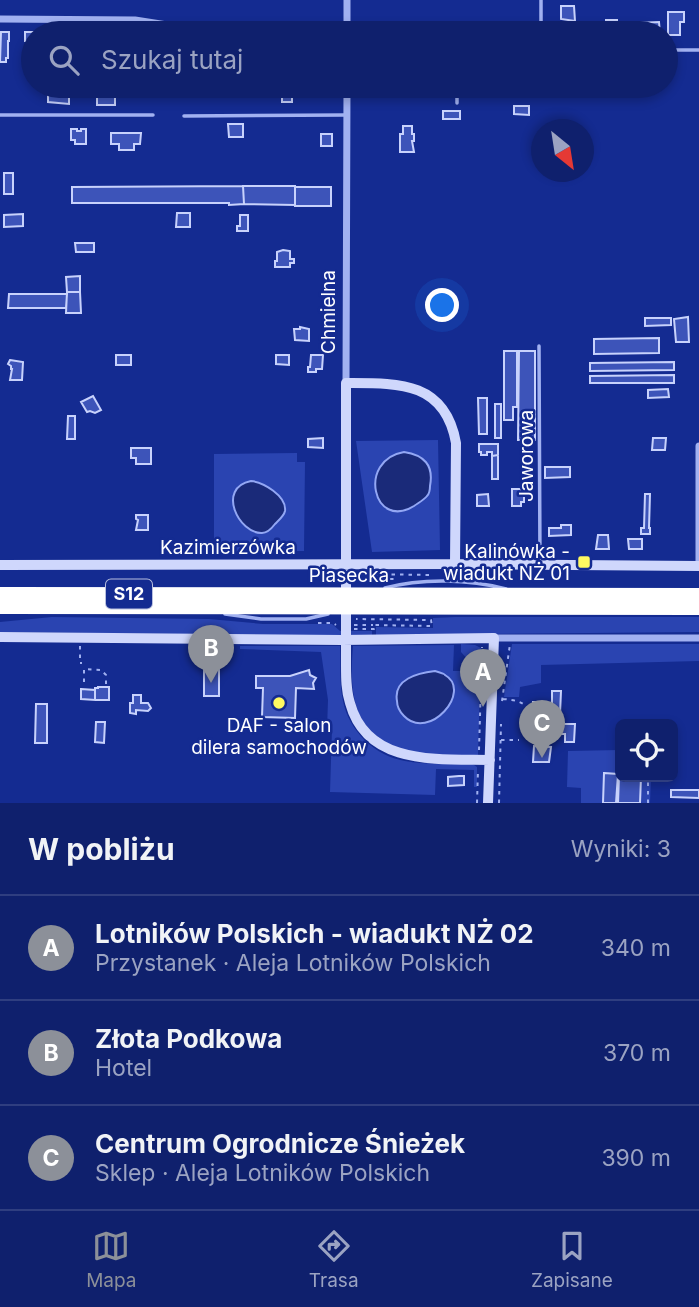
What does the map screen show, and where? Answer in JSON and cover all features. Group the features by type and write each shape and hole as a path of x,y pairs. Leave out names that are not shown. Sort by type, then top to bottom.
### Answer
{"highway":[{"name":"Piasecka","path":"0,594 699,595"},
{"name":"Piasecka","path":"0,607 206,608 353,614 699,608"}],"street":[{"path":"347,0 347,21"},
{"path":"0,19 141,21"},
{"name":"Chmielna","path":"347,98 347,688 360,726 378,744 415,757 484,760"},
{"path":"346,383 405,386 429,396 445,410 453,427 456,443 455,564"},
{"path":"699,446 699,566"},
{"name":"Kazimierzówka","path":"0,565 699,566"},
{"path":"0,637 342,640 699,638"},
{"path":"488,803 484,760 494,638"}],"lane":[{"path":"541,0 541,21"},
{"path":"678,50 699,50"},
{"path":"457,98 457,103"},
{"path":"0,116 153,115"},
{"path":"184,116 347,115"},
{"name":"Jaworowa","path":"539,346 540,565"}],"path":[{"path":"372,579 372,575 431,575"},
{"path":"352,625 432,626 431,620 353,614"},
{"path":"352,629 374,629 374,625"},
{"path":"80,642 82,663"},
{"path":"510,643 502,700 517,700 530,710"},
{"path":"477,803 484,760 483,649 480,644"},
{"path":"84,682 83,669 104,671 106,684"},
{"path":"499,803 501,725"},
{"path":"500,740 519,740"},
{"path":"648,782 648,803"}],"shaded area":[{"path":"438,440 440,550 372,552 356,441"},
{"path":"404,452 426,462 431,479 428,495 414,506 400,511 389,509 380,502 376,479 380,467 389,458"},
{"path":"297,453 297,462 305,462 304,551 214,552 214,454"},
{"path":"251,481 273,491 285,505 282,516 264,533 253,531 246,526 235,510 235,492 240,485"},
{"path":"52,617 332,624 340,631 372,631 372,636 0,632 0,622"},
{"path":"699,617 699,632 376,635 376,627 433,628 433,618"},
{"path":"461,644 481,648 478,755 423,754 401,749 371,731 361,718 356,703 352,667 353,646 454,645 453,671 469,671 470,662 461,652"},
{"path":"512,644 699,644 699,661 541,665 541,683 520,687 519,697 504,697"},
{"path":"240,646 340,646 343,701 357,732 383,754 405,761 471,763 477,767 477,787 474,787 474,770 436,769 435,795 330,792 332,729 327,729 328,700 321,652 240,649"},
{"path":"435,671 452,682 454,692 451,702 435,719 425,723 414,722 399,709 399,687 408,678"},
{"path":"615,750 615,782 651,782 650,803 581,803 581,788 567,787 568,751"}],"building":[{"path":"561,6 574,6 575,21 561,19"},
{"path":"668,12 684,12 684,22 680,22 680,35 678,21 668,21"},
{"path":"1,32 9,32 6,62 0,62"},
{"path":"48,98 69,98 69,104 48,102"},
{"path":"97,98 115,98 115,105 97,105"},
{"path":"282,98 292,98 292,102 282,102"},
{"path":"514,106 529,106 529,115 514,114"},
{"path":"443,111 460,111 460,119 443,119"},
{"path":"228,124 243,124 243,137 229,137"},
{"path":"403,126 412,126 414,152 400,152"},
{"path":"71,129 86,129 86,144 75,144 75,140 71,140"},
{"path":"111,133 141,133 140,144 134,144 134,150 119,150 119,144 111,144"},
{"path":"321,134 332,134 332,146 321,146"},
{"path":"4,173 13,173 13,194 4,194"},
{"path":"243,186 295,186 295,205 244,204"},
{"path":"243,186 244,204 72,203 72,187"},
{"path":"295,187 331,187 331,206 295,206"},
{"path":"177,213 190,213 190,227 176,227"},
{"path":"23,214 23,226 4,227 4,215"},
{"path":"240,215 248,215 248,231 237,231"},
{"path":"75,243 94,243 94,252 76,252"},
{"path":"290,251 290,259 294,259 294,263 290,263 290,267 275,267 277,252"},
{"path":"80,276 80,292 67,292 66,277"},
{"path":"67,292 80,292 81,313 66,313"},
{"path":"9,294 67,294 66,308 8,308"},
{"path":"688,317 689,342 676,342 674,319"},
{"path":"645,318 671,318 671,325 645,326"},
{"path":"294,329 309,329 309,341 295,340"},
{"path":"659,338 659,353 594,354 594,339"},
{"path":"504,351 517,351 517,407 513,407 513,420 504,420"},
{"path":"519,351 535,351 535,440 518,440"},
{"path":"116,355 131,355 131,365 116,365"},
{"path":"276,355 289,355 289,365 276,364"},
{"path":"311,355 323,355 322,369 308,372"},
{"path":"10,360 23,362 22,380 10,380"},
{"path":"674,362 674,370 590,371 590,363"},
{"path":"674,375 674,383 590,383 590,376"},
{"path":"668,389 669,397 648,398 648,390"},
{"path":"93,396 101,410 95,413 87,412 81,402"},
{"path":"478,398 487,398 487,434 479,434"},
{"path":"495,404 501,404 501,438 495,438"},
{"path":"68,416 75,416 75,439 67,439"},
{"path":"323,438 323,448 308,447 308,439"},
{"path":"653,438 666,438 665,450 652,450"},
{"path":"479,444 498,444 498,455 492,456 492,452 487,452 487,455 481,455"},
{"path":"131,448 151,448 151,464 136,464 136,458 131,458"},
{"path":"498,455 498,479 492,479 492,456"},
{"path":"545,467 570,467 570,477 545,478"},
{"path":"512,489 521,489 521,493 524,493 521,506 512,506"},
{"path":"488,494 489,506 477,506 477,495"},
{"path":"645,494 650,494 650,534 641,534 641,528 644,528"},
{"path":"136,515 148,515 148,530 136,530"},
{"path":"561,525 571,525 571,535 549,536 549,528 561,528"},
{"path":"598,535 608,535 609,549 596,549"},
{"path":"628,539 642,539 642,549 629,549"},
{"path":"204,660 219,660 219,696 204,696"},
{"name":"DAF - salon dilera samochodów","path":"309,670 310,675 316,678 314,689 296,688 295,718 262,717 263,688 256,688 256,676 290,676"},
{"path":"109,687 109,700 95,700 95,688"},
{"path":"81,689 95,690 95,700 81,699"},
{"path":"552,691 561,691 560,714 552,713"},
{"path":"133,695 141,695 141,703 148,703 151,708 148,711 136,710 136,714 130,713"},
{"path":"533,702 545,702 545,715 533,715"},
{"path":"36,704 47,704 47,743 35,743"},
{"path":"96,722 105,722 104,743 95,742"},
{"path":"554,724 575,724 574,742 565,742 565,734 554,734"},
{"path":"534,746 551,747 549,762 533,762"},
{"path":"604,773 615,774 615,782 617,782 616,803 603,803"},
{"path":"464,776 464,785 448,786 448,777"},
{"path":"619,782 641,782 640,803 618,803"},
{"path":"671,790 699,790 699,798 671,797"}],"place":[{"name":"Kalinówka - wiadukt NŻ 01","path":"584,562"},
{"name":"Złota Podkowa","path":"211,683"},
{"name":"DAF - salon dilera samochodów","path":"279,703"},
{"name":"Lotników Polskich - wiadukt NŻ 02","path":"483,707"},
{"name":"Centrum Ogrodnicze Śnieżek","path":"542,758"}]}
